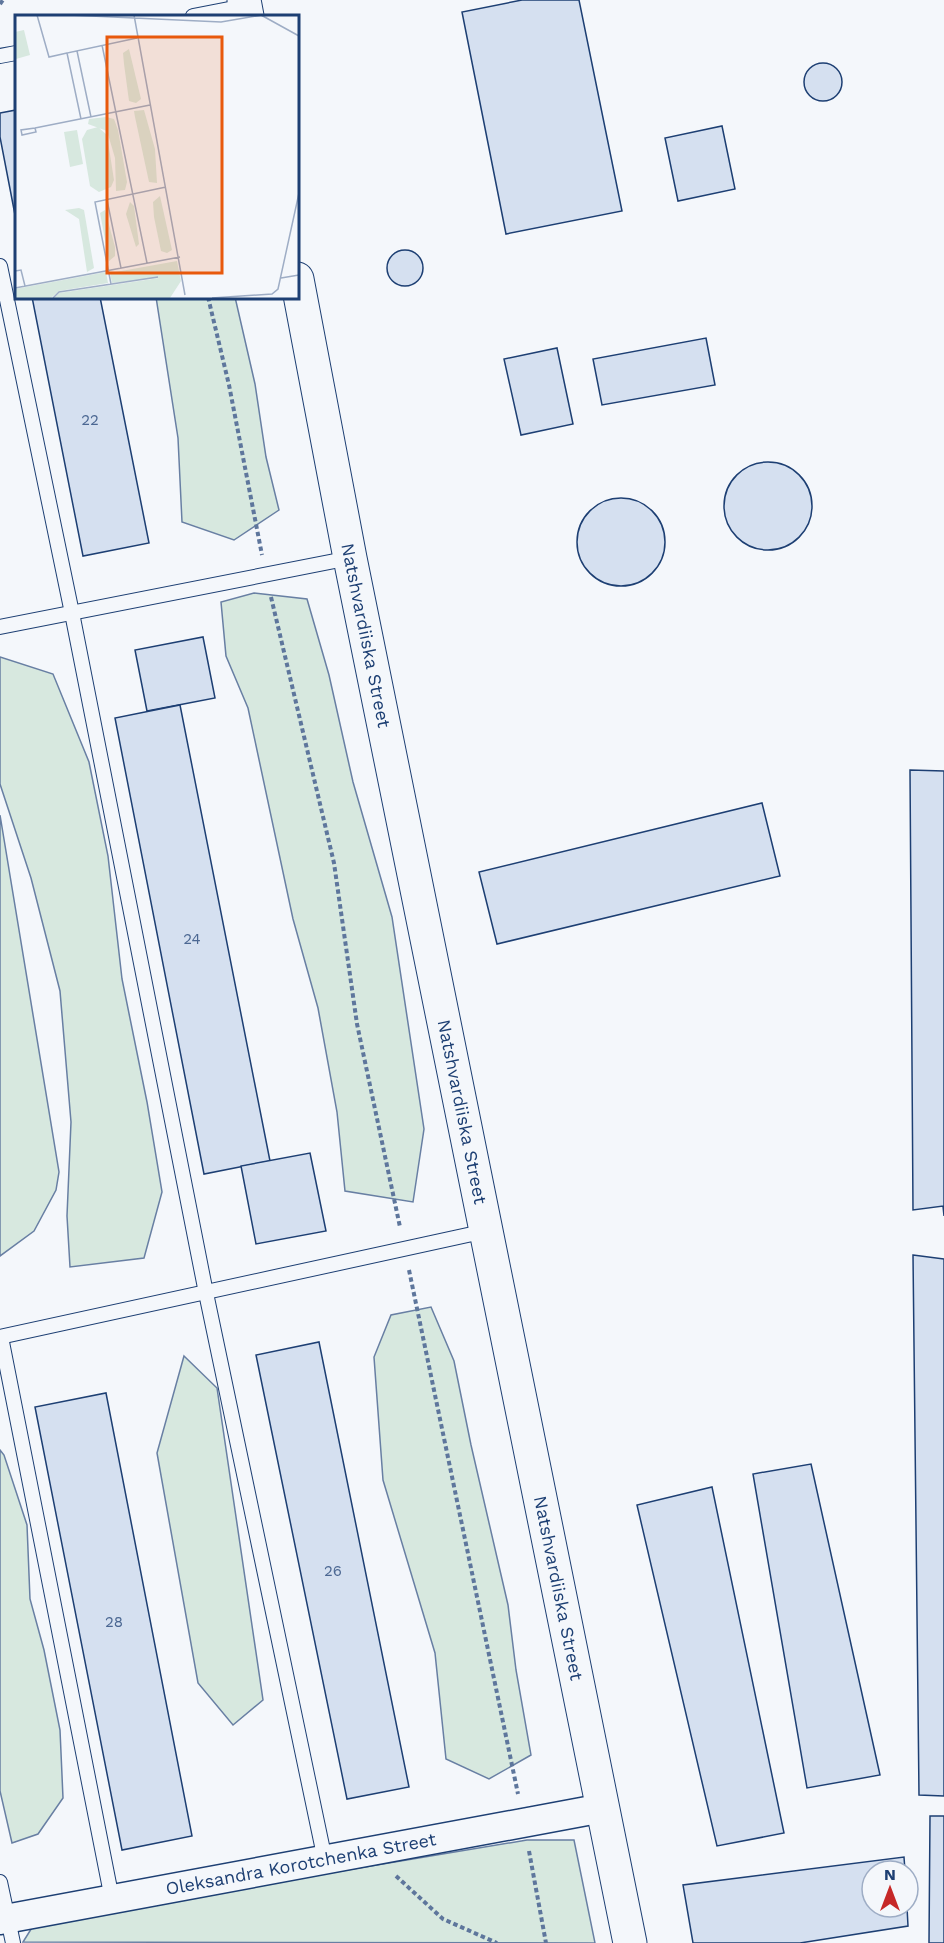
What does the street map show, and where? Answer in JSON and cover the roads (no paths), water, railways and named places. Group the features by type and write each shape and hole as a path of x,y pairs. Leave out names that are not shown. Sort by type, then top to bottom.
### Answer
{"street":[{"name":"Natshvardiiska Street","path":"298,284 350,558 630,1943"},
{"name":"Oleksandra Korotchenka Street","path":"7,1927 112,1899 603,1808"}],"lane":[{"path":"199,15 245,7"},
{"path":"0,56 15,53"},
{"path":"0,266 72,613 206,1293 325,1860"},
{"path":"0,627 350,558"},
{"path":"112,1899 1,1337 486,1231"},
{"path":"0,1882 7,1927"}]}
